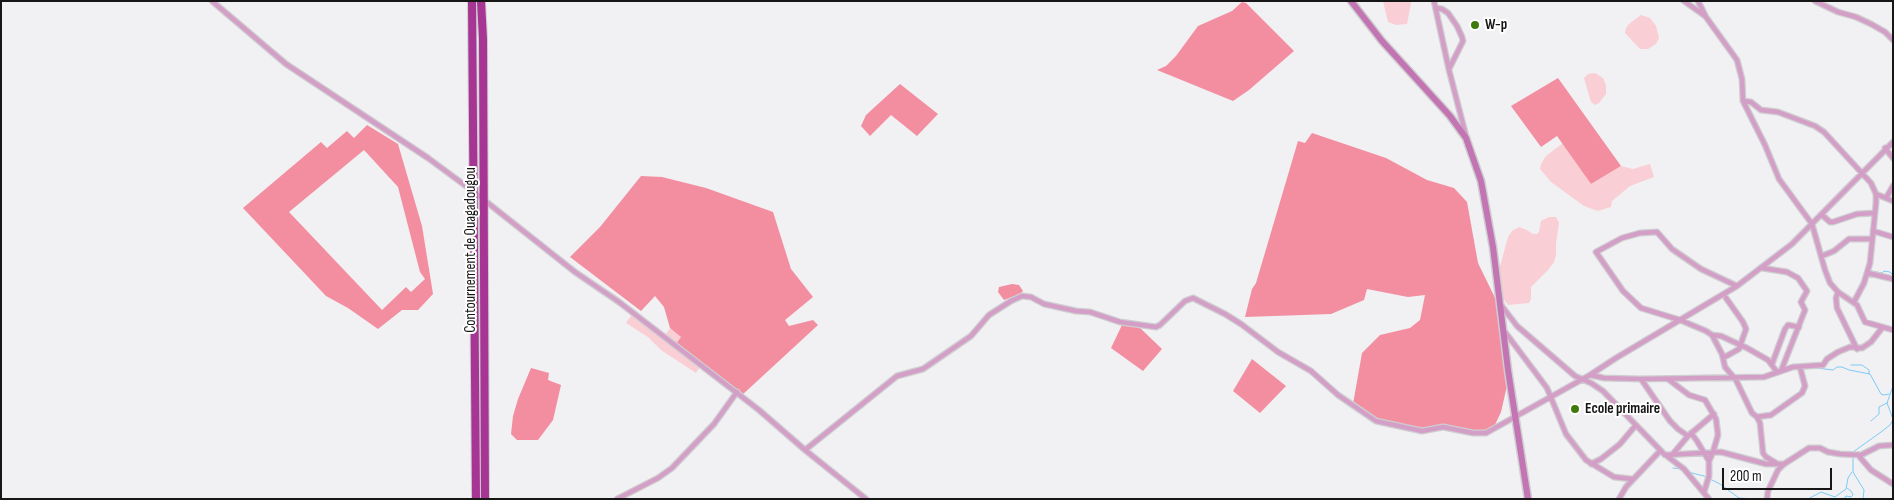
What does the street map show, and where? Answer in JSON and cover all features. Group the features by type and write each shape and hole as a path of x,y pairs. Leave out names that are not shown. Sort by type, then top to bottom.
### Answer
{"highway":[{"name":"Contournement de Ouagadougou","path":"472,1 476,499"},
{"name":"Contournement de Ouagadougou","path":"481,1 483,39 486,499"}],"street":[{"path":"212,1 286,64 428,158 575,272 619,302 759,410 866,499"},
{"path":"1351,1 1382,42 1450,116 1466,138"},
{"path":"1434,1 1466,138 1484,194 1528,499"},
{"path":"1684,1 1706,17"},
{"path":"1698,1 1706,17 1737,60 1742,79 1743,100 1779,179 1812,224 1830,283 1838,292 1859,307 1865,322 1893,330"},
{"path":"1816,1 1838,12 1871,24 1885,32 1893,40"},
{"path":"1436,8 1442,9 1448,14 1457,26 1462,38 1449,70"},
{"path":"1743,100 1751,102 1761,110 1778,112 1815,126 1824,132 1852,164 1871,182 1876,194 1868,273 1854,302"},
{"path":"805,450 896,376 922,369 972,336 989,315 1022,296 1031,297 1044,304 1090,312 1120,322 1156,326 1160,325 1184,301 1193,298 1241,324 1278,352 1311,372 1338,395 1376,421 1422,431 1444,427 1473,433 1486,433 1590,375 1737,286 1792,244 1893,142"},
{"path":"1885,148 1893,158"},
{"path":"1886,198 1893,186"},
{"path":"1876,194 1893,201"},
{"path":"1822,215 1830,222 1833,222 1856,214 1875,213"},
{"path":"1873,231 1893,237"},
{"path":"1737,286 1701,269 1672,249 1657,232 1640,233 1622,238 1596,252 1623,291 1641,308 1680,320 1706,331 1712,336 1723,358 1725,367 1733,376 1752,413 1760,423 1763,453 1776,463"},
{"path":"1822,256 1834,251 1849,239 1872,239"},
{"path":"1762,268 1787,272 1798,278 1807,291 1801,300 1805,310 1779,371"},
{"path":"1868,273 1893,279"},
{"path":"1838,292 1836,298 1837,308 1857,349"},
{"path":"1723,358 1739,348 1746,329 1726,298"},
{"path":"1501,304 1517,326 1575,376 1603,391 1660,451 1669,455 1684,469 1709,499"},
{"path":"1772,364 1785,329 1788,326 1799,327"},
{"path":"1590,375 1604,378 1641,379 1733,376 1764,377 1779,371 1823,365 1827,359 1838,352 1850,347 1862,348 1871,342 1882,328"},
{"path":"1505,332 1545,384 1552,396 1566,434 1586,460 1616,478 1632,479"},
{"path":"1712,336 1721,336 1741,345 1772,364 1779,371"},
{"path":"1757,417 1771,415 1802,394 1805,386 1800,367"},
{"path":"1667,378 1689,395 1705,400 1714,414 1718,435 1709,461 1709,476 1704,492"},
{"path":"1641,379 1670,421 1678,429 1689,435 1704,452 1709,461"},
{"path":"617,499 658,478 672,468 714,424 736,392"},
{"path":"1669,455 1714,414"},
{"path":"1591,464 1601,459 1620,444 1636,425"},
{"path":"1767,499 1768,491 1776,473 1784,464 1809,448 1820,448 1834,453 1858,455 1879,446 1893,445"},
{"path":"1619,499 1626,486 1660,451"},
{"path":"1669,455 1721,452 1766,464 1784,464"},
{"path":"1858,455 1871,470 1893,484"}],"shaded area":[{"path":"1383,1 1410,1 1407,24 1396,25 1388,22"},
{"path":"1242,2 1246,3 1294,51 1249,90 1233,101 1157,70 1166,66 1176,56 1198,26 1232,11"},
{"path":"1641,15 1650,18 1656,26 1659,38 1656,44 1648,49 1640,49 1625,33 1629,24"},
{"path":"1595,73 1603,78 1606,85 1606,94 1595,105 1591,102 1584,78 1588,74"},
{"path":"1558,78 1621,166 1591,184 1557,136 1541,147 1511,106"},
{"path":"900,84 938,114 917,136 891,115 870,136 861,126 866,115"},
{"path":"367,125 398,144 422,226 433,294 418,310 402,310 378,329 348,308 326,296 243,208 321,142 327,148 347,131 354,138","holes":["364,150 398,187 420,272 425,279 411,292 406,287 382,310 289,212"]},
{"path":"1312,133 1386,158 1427,180 1454,188 1467,202 1478,263 1498,304 1509,377 1501,412 1494,427 1486,432 1473,432 1443,426 1429,430 1384,424 1353,404 1362,353 1380,335 1410,328 1420,320 1425,295 1408,297 1367,289 1364,300 1331,314 1245,317 1298,141 1305,143"},
{"path":"1563,143 1591,184 1621,166 1633,169 1650,164 1654,177 1630,186 1612,201 1611,207 1598,211 1584,206 1551,182 1540,169 1546,156"},
{"path":"641,176 662,177 706,188 773,212 791,269 813,297 785,320 789,326 813,320 818,325 741,396 675,345 681,337 670,328 664,307 655,296 641,311 570,257 600,227"},
{"path":"1549,217 1556,217 1559,223 1554,262 1531,287 1529,303 1508,305 1503,298 1499,270 1508,237 1512,231 1519,227 1537,234 1541,221"},
{"path":"1012,284 1019,285 1023,291 1004,300 998,292 999,287"},
{"path":"633,313 664,337 670,328 681,337 675,345 701,365 696,373 661,350 648,337 626,323"},
{"path":"1122,325 1138,326 1162,349 1143,371 1111,348"},
{"path":"1252,359 1286,386 1260,413 1233,391"},
{"path":"531,368 549,373 548,380 561,385 553,420 538,440 517,440 511,434 513,416"}],"waterway":[{"path":"1871,271 1890,272 1893,275"},
{"path":"1851,365 1862,365 1869,370 1869,374"},
{"path":"1817,368 1833,370 1837,367 1842,367 1870,374 1881,394 1889,394"},
{"path":"1893,386 1887,403 1893,419"},
{"path":"1871,421 1879,414 1879,407 1887,403"},
{"path":"1863,499 1864,490 1853,472 1853,452 1890,425 1893,420"},
{"path":"1673,468 1682,469"},
{"path":"1688,472 1704,476 1720,484 1739,498 1755,499"},
{"path":"1808,499 1821,492 1835,497 1846,489 1848,478 1852,472"},
{"path":"1844,499 1846,496 1851,497 1853,495 1847,488"},
{"path":"1778,499 1789,499"}],"place":[{"name":"W-p","path":"1475,25"},
{"name":"Ecole primaire","path":"1575,409"}]}
